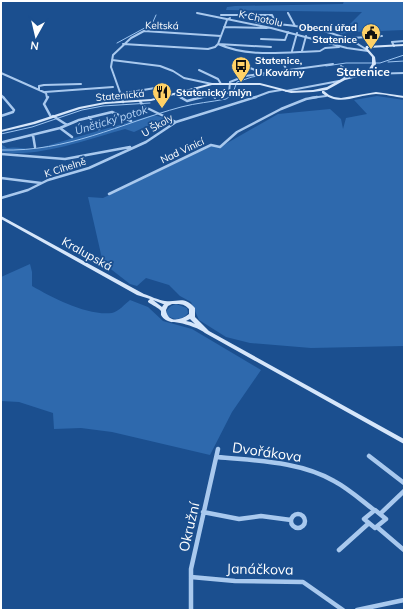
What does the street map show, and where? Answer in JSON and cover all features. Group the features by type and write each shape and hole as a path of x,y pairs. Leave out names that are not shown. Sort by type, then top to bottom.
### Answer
{"street":[{"name":"K Chotolu","path":"197,13 230,18 296,33 352,50 367,50"},
{"path":"288,13 295,26"},
{"path":"214,15 272,15 276,24"},
{"path":"123,44 208,49 215,47 218,44 227,20 230,18"},
{"path":"248,22 310,28 351,40 367,50 374,62 372,68 366,74"},
{"path":"224,27 272,28"},
{"name":"Keltská","path":"112,60 113,56 123,44 144,31 221,36"},
{"path":"261,39 285,40 288,32"},
{"path":"292,51 296,33"},
{"path":"302,51 306,36"},
{"path":"351,40 352,38 382,36"},
{"path":"394,46 392,42 404,41"},
{"path":"218,44 235,51 302,51 339,47 333,43"},
{"path":"218,44 271,47"},
{"path":"367,50 369,46 404,45"},
{"path":"123,102 111,67 112,60 127,60 160,66 173,71 184,78 212,84"},
{"path":"258,62 281,60 287,70"},
{"path":"221,93 229,93 231,84 245,76 333,64"},
{"path":"341,66 348,71 348,75"},
{"path":"250,68 263,73"},
{"path":"199,70 218,79 221,84"},
{"path":"1,73 45,92 113,87"},
{"path":"366,74 404,73"},
{"name":"Statenická","path":"1,131 55,118 91,105 123,102 141,103 212,84 262,85 283,91 322,92 339,81 366,74"},
{"path":"344,79 345,76 348,75 358,76"},
{"name":"U Školy","path":"134,147 146,142 176,122 249,100 269,92 303,90 339,81"},
{"path":"39,90 39,86 44,85 82,84"},
{"path":"119,94 155,88"},
{"path":"195,88 206,96"},
{"name":"Statenická","path":"313,91 328,88"},
{"path":"45,92 48,97 44,104 55,118 67,125"},
{"path":"322,92 326,96 352,98 377,93 404,97"},
{"path":"174,94 187,101 212,95 215,98"},
{"path":"1,95 14,110 13,112 1,116"},
{"name":"Nad Vinicí","path":"109,194 211,145 220,147 238,132 281,109 306,99 326,96"},
{"path":"141,103 176,122"},
{"path":"3,142 60,128 89,117 112,112 130,122"},
{"path":"89,117 99,129"},
{"path":"60,128 72,137"},
{"path":"33,135 35,147"},
{"path":"1,154 20,157 65,159 134,147"},
{"name":"K Cihelně","path":"1,198 90,168 134,147"},
{"path":"1,178 43,183"},
{"name":"Kralupská","path":"1,217 139,294 163,310"},
{"path":"139,294 159,302 183,302 188,305 192,311 192,318 207,332"},
{"path":"173,302 166,305 163,310 163,315 167,319 189,323 207,332 404,442"},
{"path":"180,321 189,318 191,315"},
{"name":"Okružní","path":"192,610 191,577 195,546 218,449"},
{"path":"369,456 404,483"},
{"name":"Dvořákova","path":"217,457 282,464 315,472 340,484 380,514"},
{"path":"377,527 386,518 380,514 404,492"},
{"path":"374,510 364,519 375,528 377,527 404,550"},
{"path":"203,512 239,519 261,516 291,520"},
{"path":"339,550 369,523"},
{"name":"Janáčkova","path":"191,577 235,581 303,582 343,610"},
{"path":"357,610 384,606 404,600"}],"shaded area":[{"path":"344,1 404,1 404,30 340,34 362,12 226,10 227,7 235,6 343,4"},
{"path":"377,96 404,100 404,346 311,348 250,343 226,337 199,320 191,302 180,296 169,285 146,278 137,286 130,284 103,263 88,197 103,198 212,146 222,146 278,114 330,109 341,119 343,129 346,118 367,114 354,100"},
{"path":"153,115 165,118 134,132 125,129 47,150 16,153 1,152 1,144 7,148 14,147 36,149"},
{"path":"30,264 32,272 32,286 60,301 92,312 112,313 119,310 130,300 148,307 163,321 192,329 261,370 232,412 210,455 112,432 81,428 54,429 53,413 19,402 1,401 1,277"},
{"path":"176,304 187,308 188,313 184,317 175,319 167,315 167,310"}],"waterway":[{"path":"117,43 152,24 156,15"},
{"name":"Únětický potok","path":"326,66 346,63 380,63 404,55"},
{"name":"Únětický potok","path":"388,62 404,61"},
{"name":"Únětický potok","path":"1,150 49,147 93,136 181,107 226,99 232,95 237,82 252,77 282,72"},
{"path":"1,134 32,127 82,110 103,106 150,103"}],"place":[{"name":"Obecní úřad Statenice","path":"371,50"},
{"name":"Statenice, U Kovárny","path":"241,83"},
{"name":"Statenický mlýn","path":"162,109"}],"district":[{"name":"Statenice","path":"363,72"}]}
